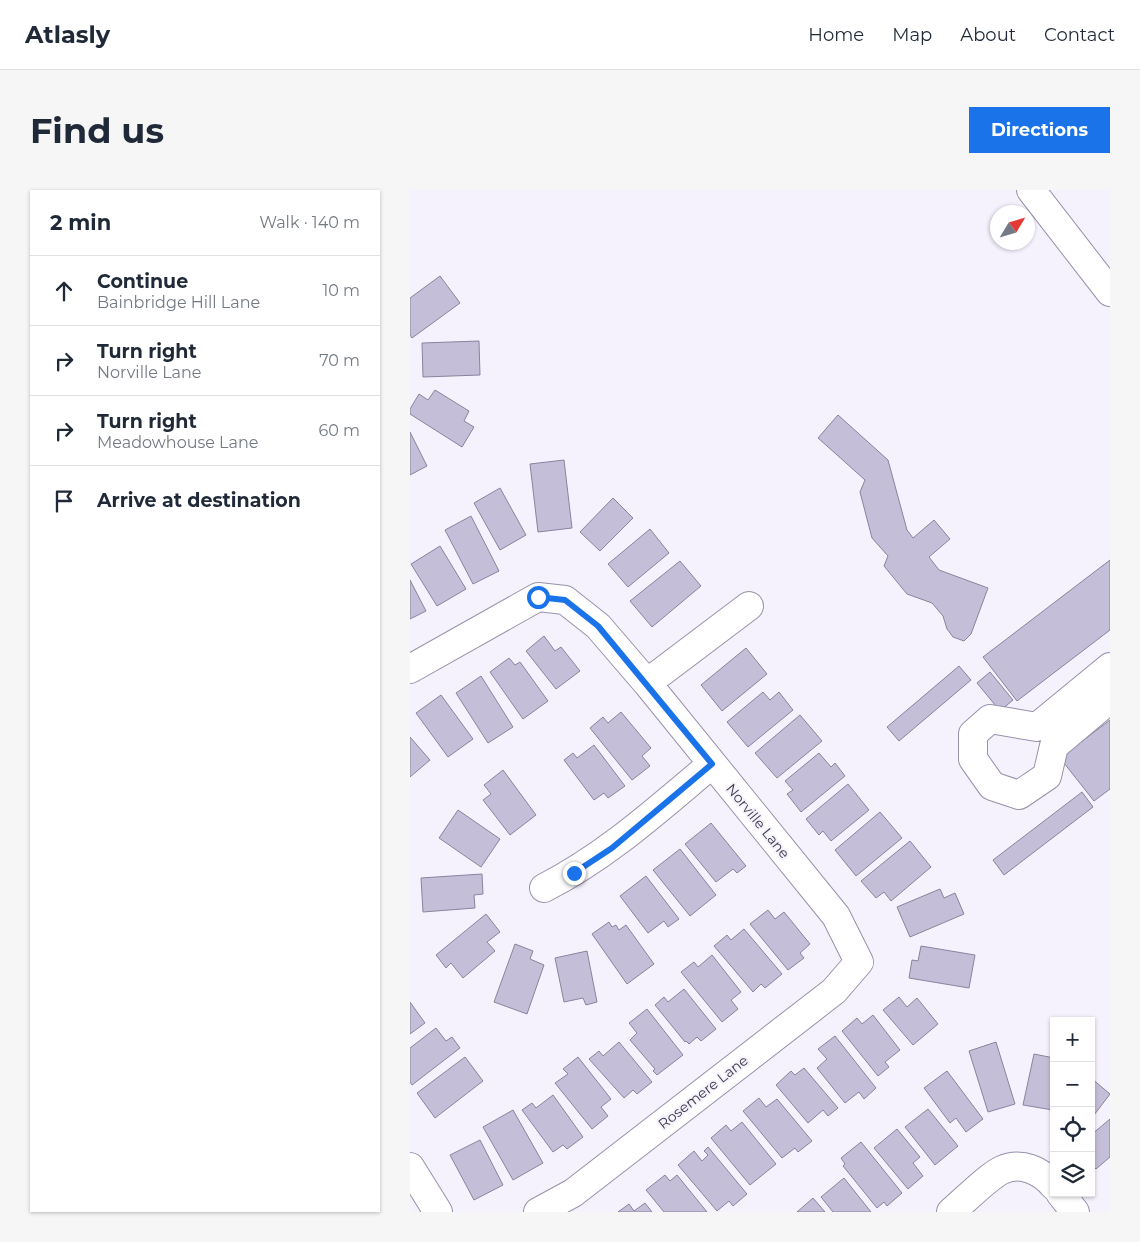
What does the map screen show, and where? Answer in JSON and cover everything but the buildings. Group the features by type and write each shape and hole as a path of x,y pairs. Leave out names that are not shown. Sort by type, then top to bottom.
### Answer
{"street":[{"path":"1031,190 1110,292"},
{"name":"Norville Lane","path":"410,669 538,597 565,600 598,626 647,683 836,916 859,962"},
{"path":"647,683 749,606"},
{"path":"1110,667 1037,727 990,719 973,734 974,759 992,786 1019,795 1047,776 1054,746 1110,699"},
{"path":"544,888 574,873 612,848 712,764"},
{"name":"Rosemere Lane","path":"538,1212 573,1192 834,991 859,962"},
{"path":"951,1212 1003,1169 1027,1166 1050,1181"},
{"path":"410,1167 438,1212"},
{"path":"1063,1197 1075,1212"}],"route":[{"path":"538,597 565,600 598,626 712,764 612,848 574,873"}]}
